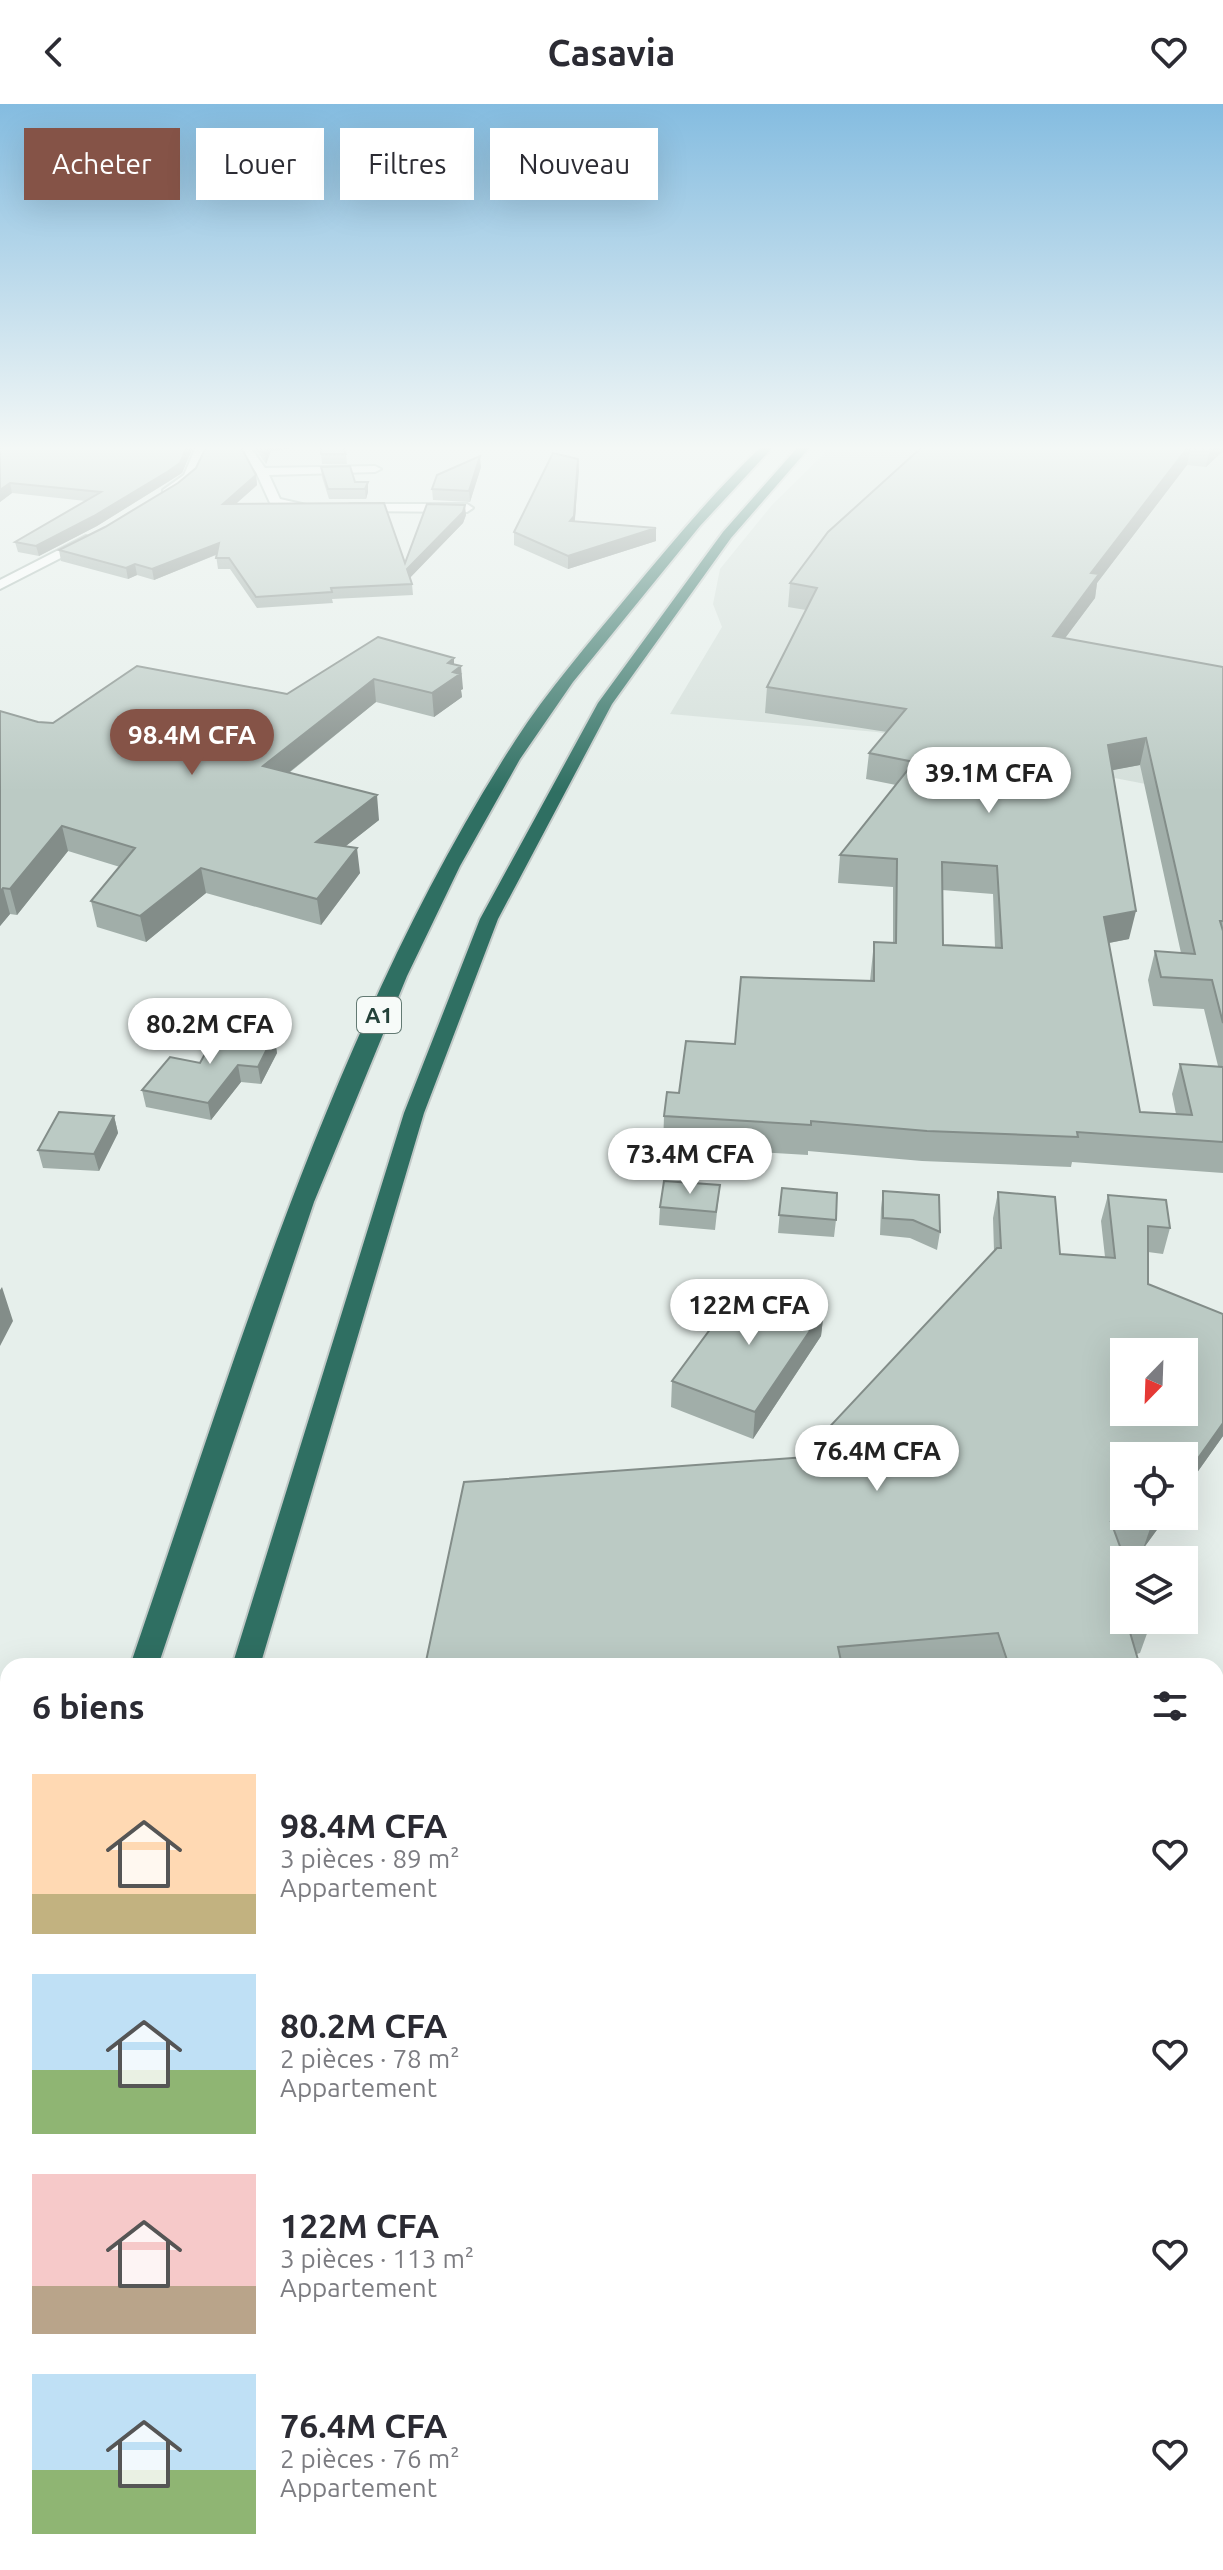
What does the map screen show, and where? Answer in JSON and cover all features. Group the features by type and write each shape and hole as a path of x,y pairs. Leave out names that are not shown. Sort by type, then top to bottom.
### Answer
{"highway":[{"name":"A1","path":"147,1658 249,1348 319,1157 429,906 514,755 559,688 662,562"},
{"path":"248,1658 414,1113 489,919 605,703 707,562"}],"street":[{"path":"0,585 44,562"}],"shaded area":[{"path":"726,562 1223,562 1223,799 877,732 670,714 722,627 713,604 720,569"}],"building":[{"path":"104,562 170,562 152,569 135,564 126,568"},
{"path":"232,562 414,562 407,569 412,584 331,588 332,592 256,597"},
{"path":"806,562 1099,562 1091,573 1099,574 1053,636 1223,667 1223,921 1220,921 1223,931 1223,1023 1212,980 1161,977 1155,951 1195,954 1146,738 1108,745 1136,911 1104,917 1140,1112 1192,1115 1180,1064 1223,1067 1223,1142 1077,1132 1078,1137 927,1131 811,1121 811,1125 664,1116 667,1092 679,1093 686,1041 735,1044 741,977 874,981 874,942 896,943 897,859 840,855 914,762 869,753 906,709 767,687 817,588 790,583","holes":["942,862 997,866 1002,948 943,945"]},
{"path":"378,637 454,658 448,663 461,666 453,672 460,674 432,693 374,679 263,766 377,795 316,842 357,848 317,899 201,868 140,916 91,901 135,848 62,826 10,889 3,888 0,892 0,711 53,723 137,666 287,694"},
{"path":"218,1030 274,1035 258,1067 238,1065 208,1103 142,1090 170,1057 200,1063"},
{"path":"59,1112 114,1116 94,1154 38,1150"},
{"path":"664,1181 720,1185 716,1212 660,1207"},
{"path":"782,1188 837,1193 836,1220 779,1215"},
{"path":"883,1191 939,1195 940,1232 913,1220 883,1218"},
{"path":"998,1192 1055,1197 1060,1254 1115,1258 1108,1195 1166,1200 1170,1228 1148,1226 1148,1284 1223,1314 1223,1423 1198,1458 1198,1442 1110,1442 1110,1530 1114,1530 1120,1546 1110,1546 1110,1634 1130,1634 1138,1658 1006,1658 998,1633 838,1647 840,1658 427,1658 464,1482 861,1453 820,1437 997,1248 1001,1248"},
{"path":"745,1282 824,1310 755,1412 672,1381"}]}
